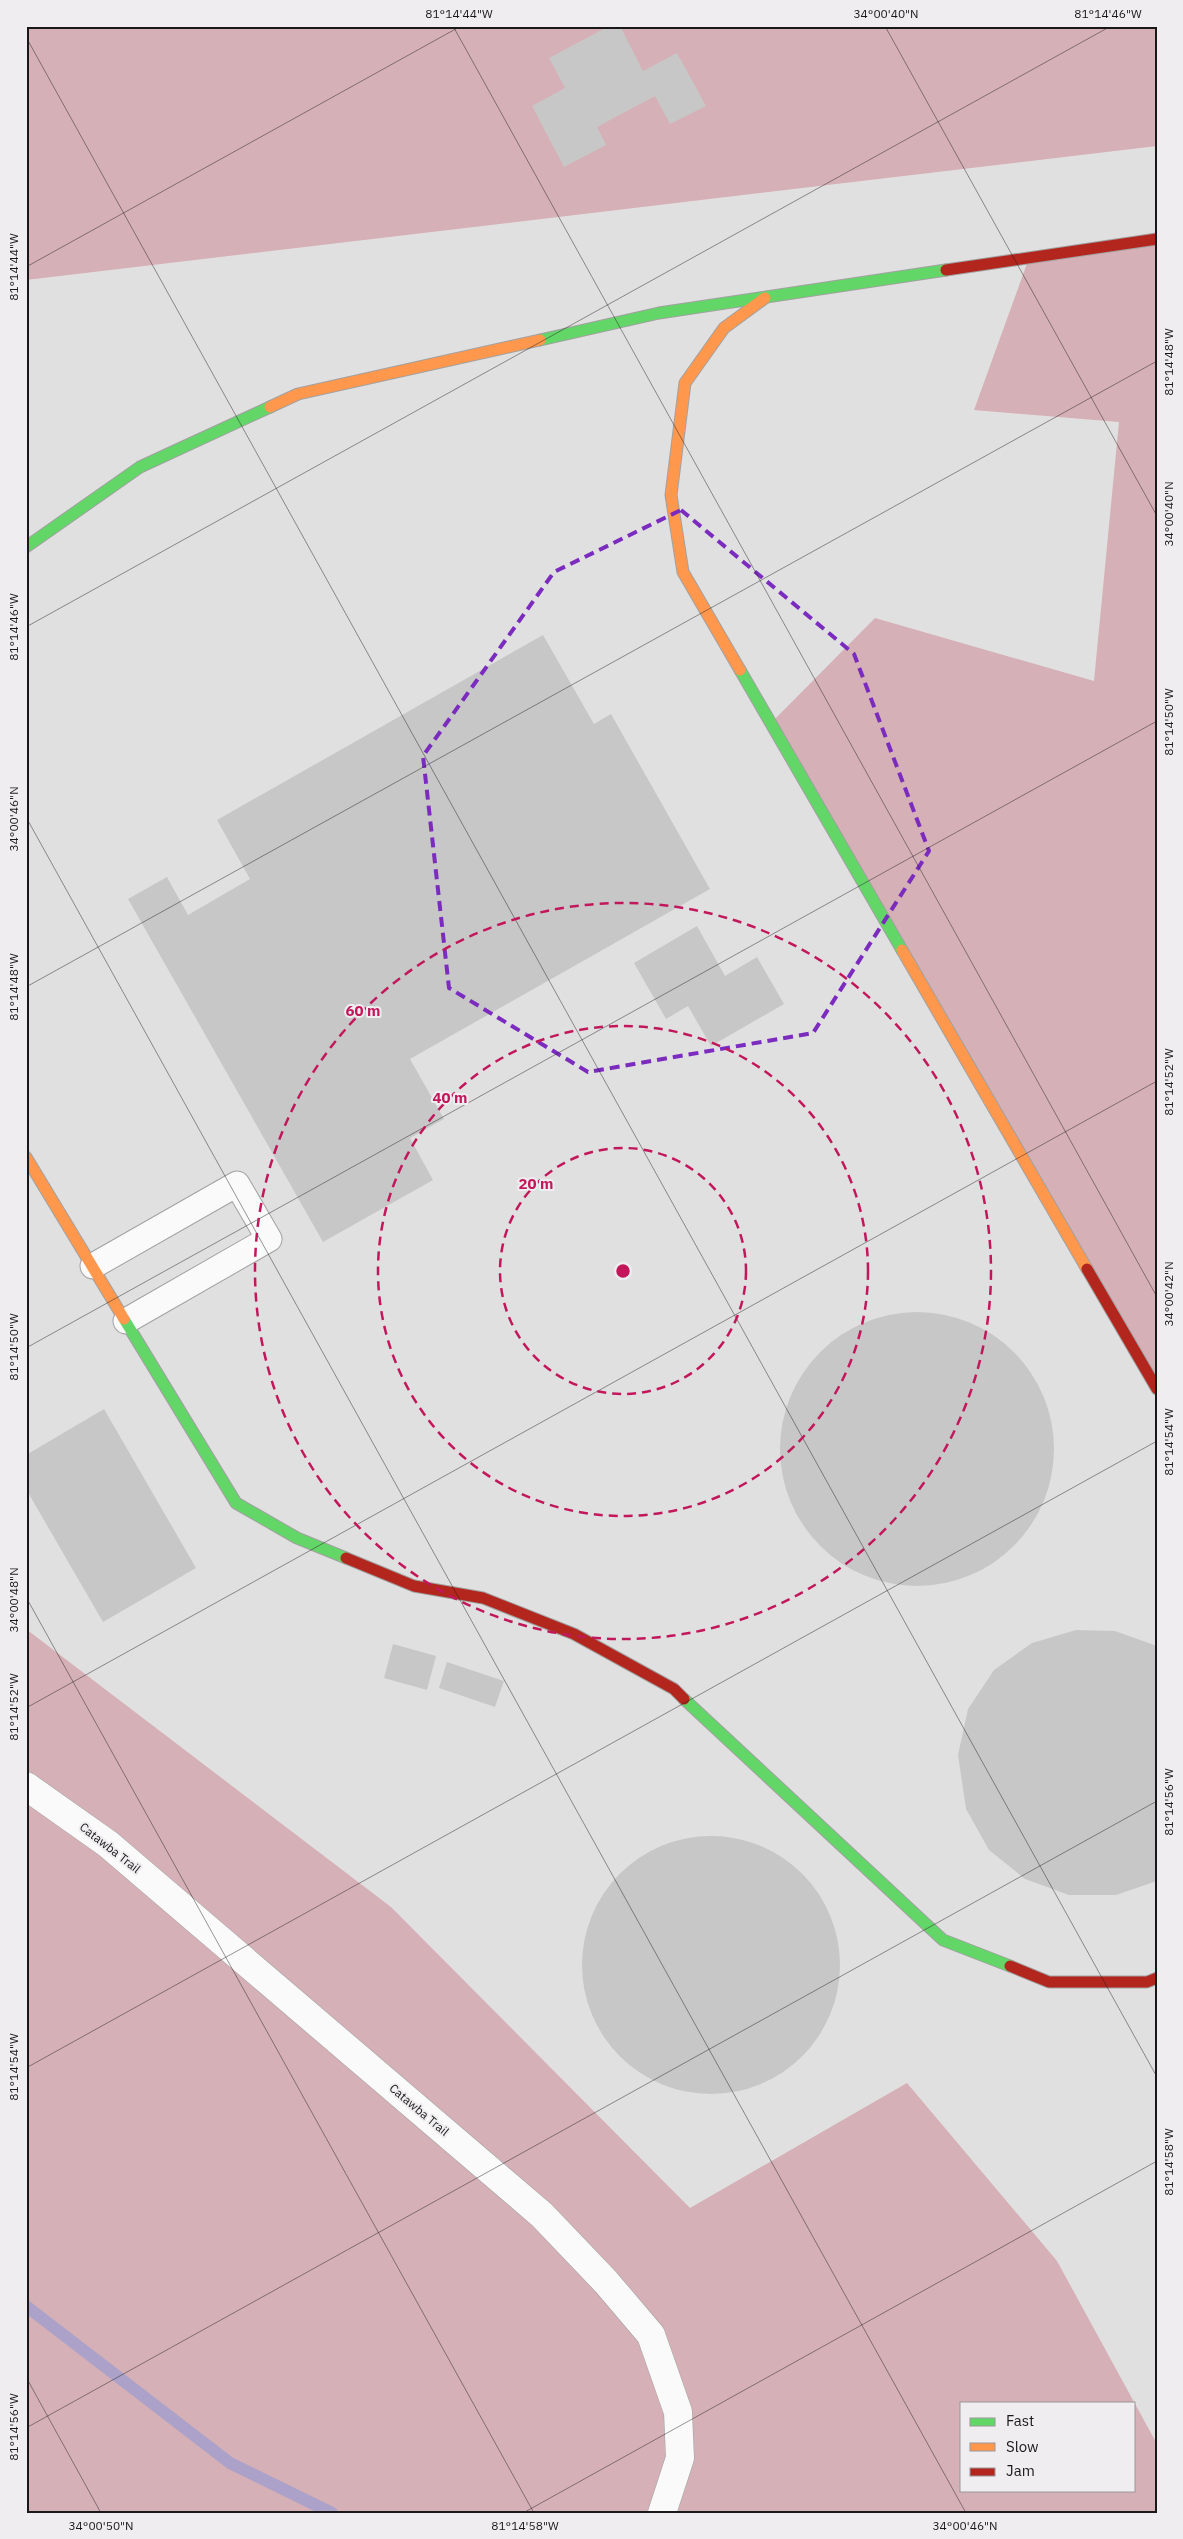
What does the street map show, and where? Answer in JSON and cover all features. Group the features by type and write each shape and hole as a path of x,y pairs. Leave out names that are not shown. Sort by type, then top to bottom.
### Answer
{"street":[{"path":"26,547 140,468 298,394 659,314 1157,239"},
{"path":"765,298 724,328 685,383 671,495 682,572 1157,1389"},
{"path":"26,1157 236,1503 297,1538 414,1586 483,1598 574,1634 674,1689 943,1940 1049,1982 1147,1982 1157,1978"},
{"name":"Catawba Trail","path":"26,1786 108,1844 498,2177 542,2215 606,2282 651,2336 678,2412 680,2458 662,2513"}],"lane":[{"path":"93,1266 237,1184 269,1239 126,1321"}],"highlighted area":[{"path":"681,510 854,654 929,851 813,1033 588,1072 449,988 423,756 554,572"}],"shaded area":[{"path":"26,26 1157,26 1157,146 26,280"},
{"path":"1157,239 1157,1389 771,723 875,618 1094,681 1119,422 974,410 1029,258"},
{"path":"26,1629 391,1907 690,2208 907,2083 1057,2261 1134,2402 960,2402 960,2492 1136,2492 1136,2406 1157,2444 1157,2513 26,2513"}],"building":[{"path":"609,26 620,26 643,71 677,53 706,106 670,124 655,96 597,127 606,145 564,167 532,106 565,88 549,58"},
{"path":"543,635 594,724 611,714 710,889 410,1059 444,1119 410,1138 433,1180 323,1242 128,899 167,877 188,915 250,879 217,820"},
{"path":"697,926 725,976 757,957 784,1004 711,1046 688,1006 666,1019 634,963"},
{"path":"917,1312 944,1315 969,1322 993,1335 1014,1352 1031,1373 1044,1397 1051,1422 1054,1449 1051,1476 1044,1501 1031,1525 1014,1546 993,1563 969,1576 944,1583 917,1586 890,1583 865,1576 841,1563 820,1546 803,1525 790,1501 783,1476 780,1449 783,1422 790,1397 803,1373 820,1352 841,1335 865,1322 890,1315"},
{"path":"104,1409 196,1568 103,1622 26,1489 26,1455"},
{"path":"1076,1630 1115,1631 1157,1646 1157,1881 1116,1895 1069,1895 1025,1879 989,1850 966,1809 958,1755 968,1709 994,1670 1032,1643"},
{"path":"393,1644 436,1656 427,1690 384,1678"},
{"path":"447,1662 504,1681 495,1707 439,1688"},
{"path":"711,1836 736,1839 760,1846 782,1858 802,1874 818,1894 830,1916 837,1940 840,1965 837,1990 830,2014 818,2036 802,2056 782,2072 760,2084 736,2091 711,2094 686,2091 662,2084 640,2072 620,2056 604,2036 592,2014 585,1990 582,1965 585,1940 592,1916 604,1894 620,1874 640,1858 662,1846 686,1839"}],"waterway":[{"path":"26,2306 230,2463 332,2513"}],"traffic: fast":[{"path":"540,340 659,313 946,270"},
{"path":"26,547 140,467 270,407"},
{"path":"740,670 902,950"},
{"path":"124,1319 236,1503 297,1538 346,1558"},
{"path":"684,1699 943,1940 1010,1966"}],"traffic: slow":[{"path":"740,670 683,572 671,495 685,383 724,328 765,298"},
{"path":"270,407 298,394 540,340"},
{"path":"902,950 1087,1269"},
{"path":"26,1157 124,1319"}],"traffic: jam":[{"path":"946,270 1157,239"},
{"path":"1087,1269 1157,1389"},
{"path":"346,1558 414,1586 483,1598 574,1634 674,1689 684,1699"},
{"path":"1010,1966 1049,1982 1147,1982 1157,1978"}]}
